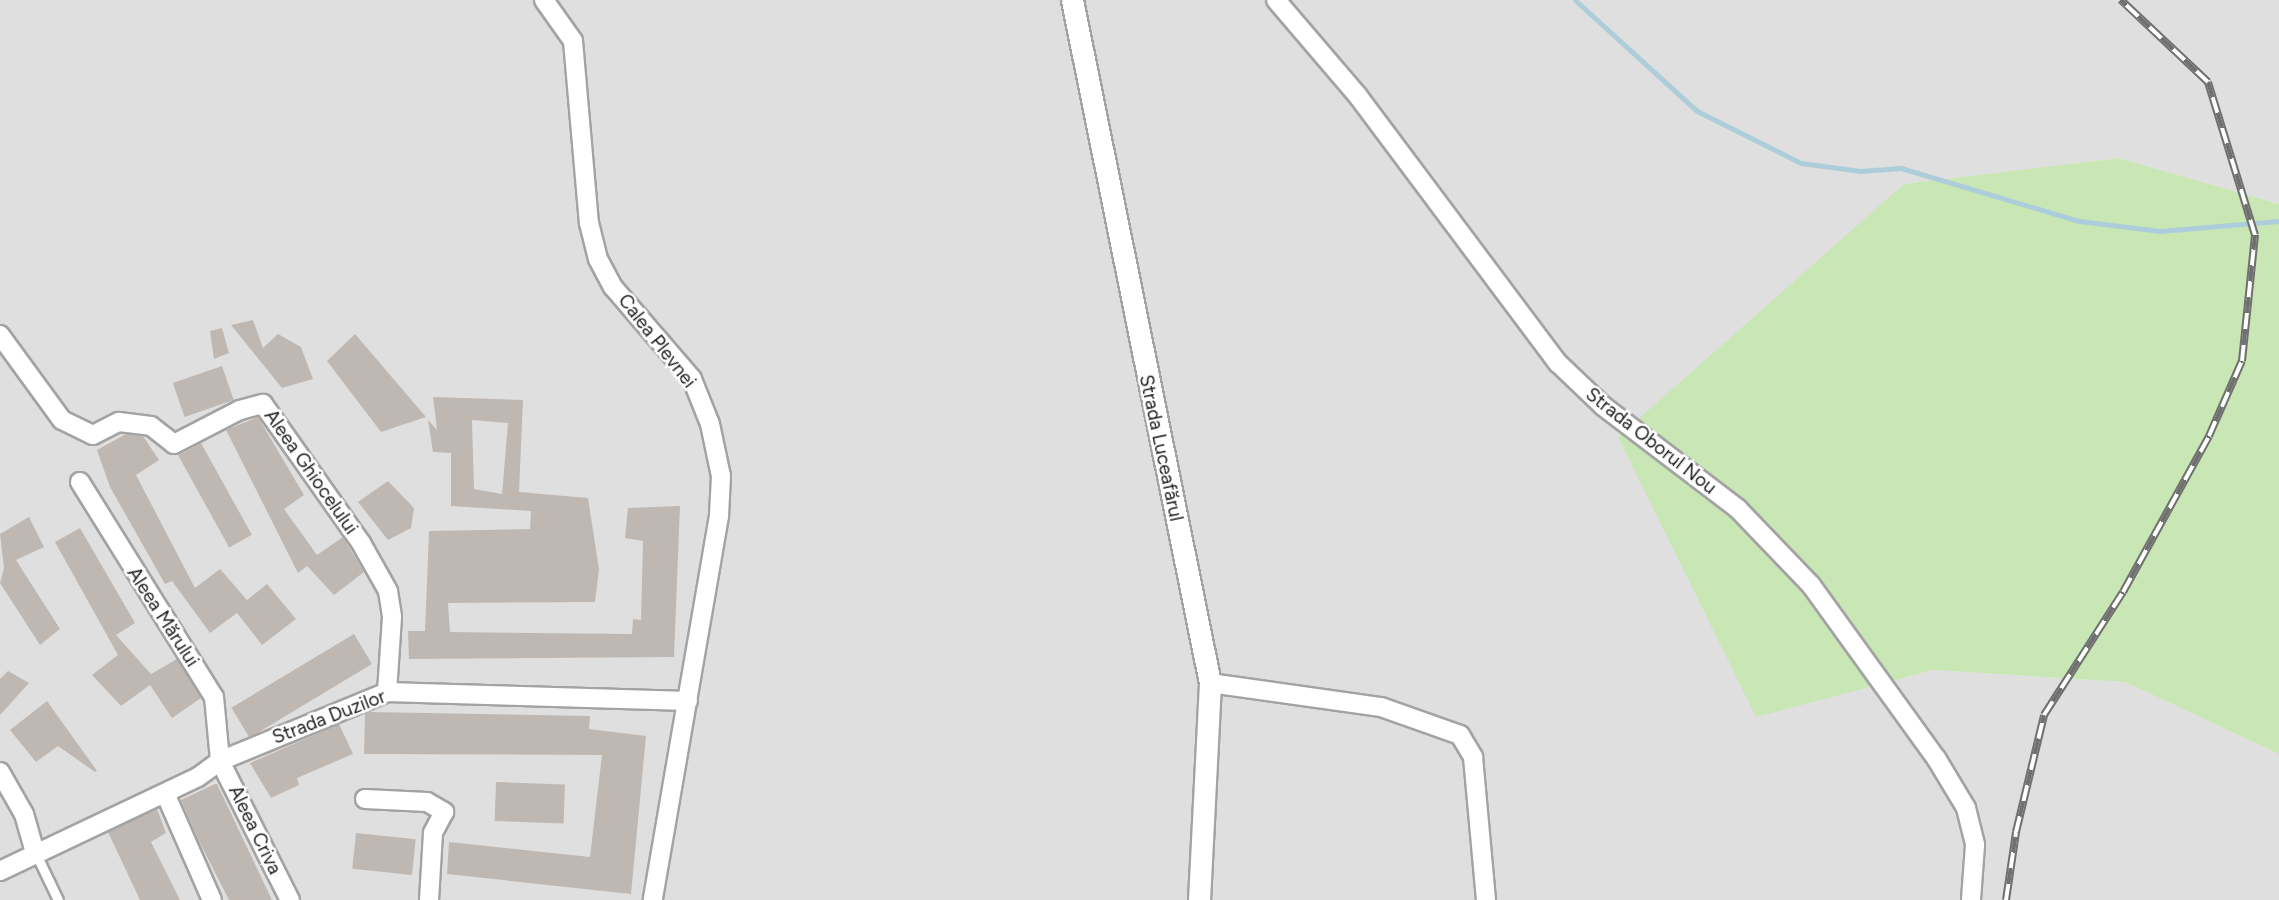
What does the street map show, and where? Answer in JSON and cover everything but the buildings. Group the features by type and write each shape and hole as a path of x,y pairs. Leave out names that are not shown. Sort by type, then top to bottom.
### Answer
{"street":[{"name":"Calea Plevnei","path":"544,0 573,41 589,223 598,259 613,287 692,379 710,424 721,476 719,516 653,900"},
{"name":"Strada Luceafărul","path":"1072,0 1210,683 1199,900"},
{"name":"Strada Oborul Nou","path":"1276,0 1357,96 1558,363 1603,406 1738,509 1811,585 1936,758 1966,808 1975,845 1971,900"},
{"name":"Aleea Ghiocelului","path":"0,335 62,420 93,435 119,422 141,424 151,426 174,444 240,410 263,404 360,543 388,591 392,617 387,692"},
{"name":"Aleea Mărului","path":"80,482 214,697 220,761"},
{"path":"1210,683 1381,707 1460,736 1473,757 1486,900"},
{"name":"Strada Duzilor","path":"0,871 35,852 165,793 220,761 387,692 688,701"},
{"name":"Aleea Criva","path":"220,761 290,900"},
{"path":"0,772 24,814 35,852"},
{"path":"165,793 212,900"},
{"path":"365,799 427,802 444,812 433,833 429,900"}],"lane":[{"path":"35,852 58,900"}],"shaded area":[{"path":"0,0 2279,0 2279,204 2119,158 1905,184 1756,716 1933,670 2125,682 2279,754 2279,900 0,900"}],"green space":[{"path":"2119,158 2279,204 2279,754 2125,682 1933,670 1756,717 1618,437 1904,184"}],"waterway":[{"path":"1575,0 1697,111 1801,163 1860,171 1901,168 2079,221 2160,231 2279,221"}],"railway":[{"path":"2006,900 2016,832 2044,715 2123,592 2209,436 2242,361 2255,235 2208,82 2121,0"}]}
